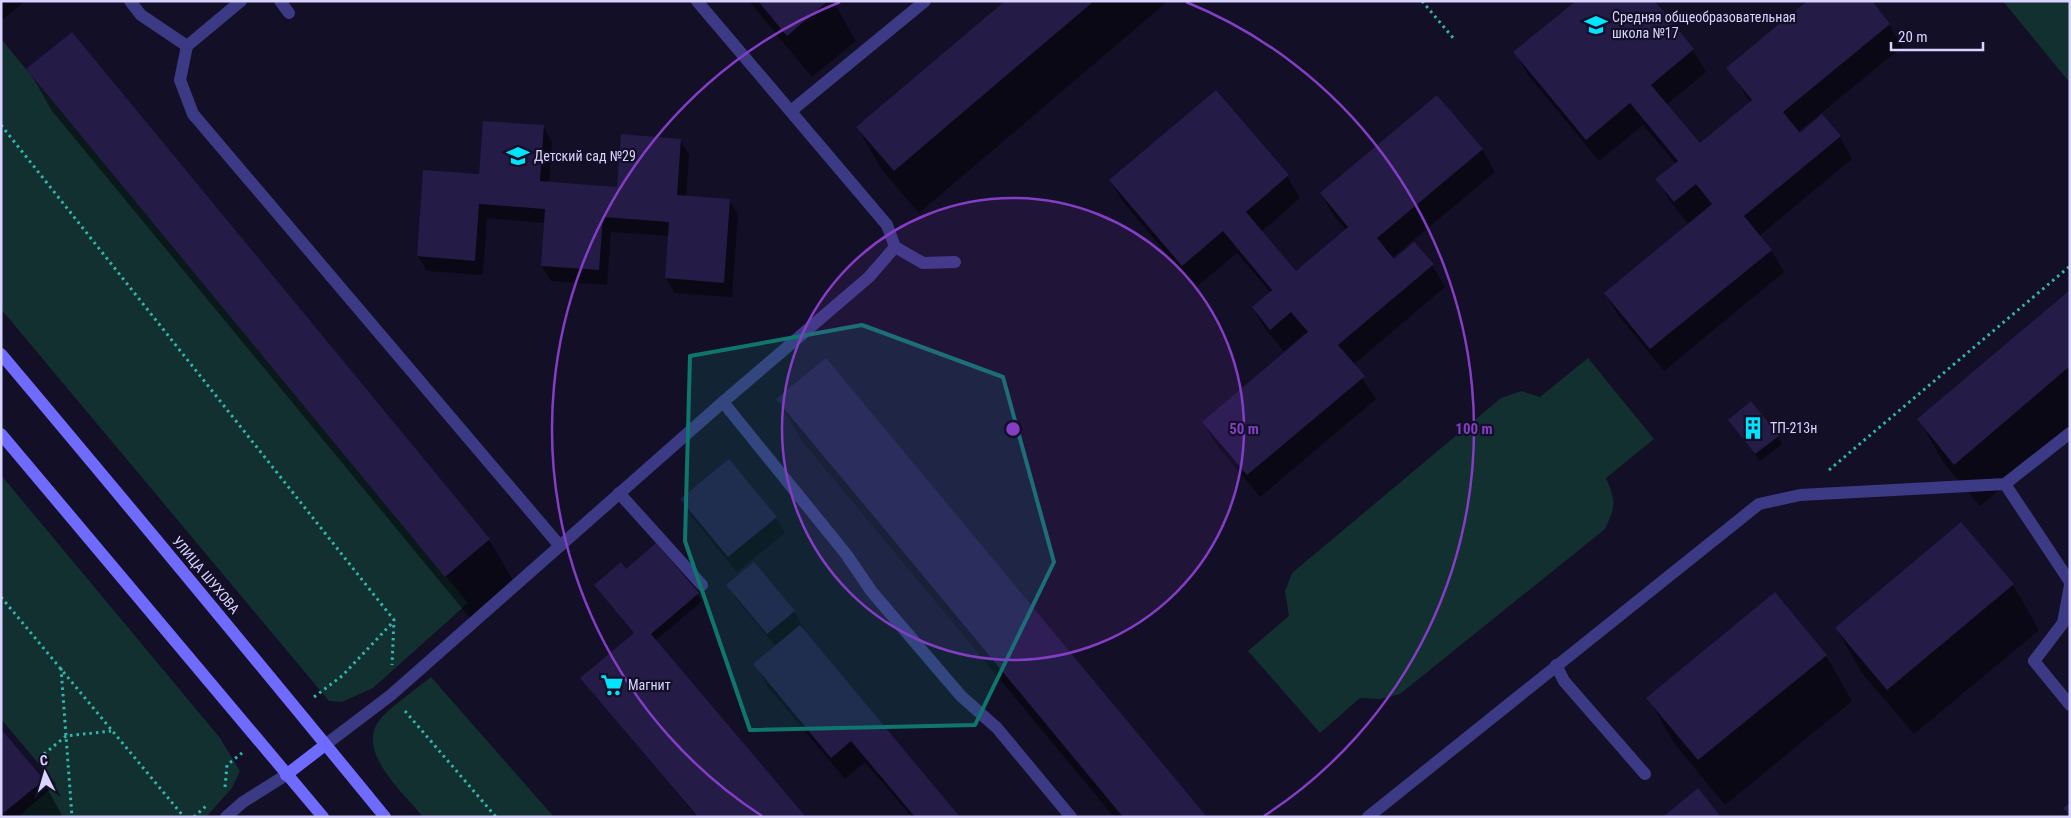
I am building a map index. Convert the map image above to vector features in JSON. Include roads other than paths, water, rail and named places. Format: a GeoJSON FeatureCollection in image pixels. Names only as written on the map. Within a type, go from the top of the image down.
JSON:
{"type":"FeatureCollection","features":[{"type":"Feature","properties":{"kind":"main road","name":"УЛИЦА ШУХОВА"},"geometry":{"type":"LineString","coordinates":[[1,354],[241,640],[384,817]]}},
{"type":"Feature","properties":{"kind":"main road"},"geometry":{"type":"LineString","coordinates":[[1,434],[322,817]]}},
{"type":"Feature","properties":{"kind":"main road"},"geometry":{"type":"LineString","coordinates":[[286,775],[325,746]]}},
{"type":"Feature","properties":{"kind":"lane"},"geometry":{"type":"LineString","coordinates":[[130,1],[141,15],[187,46]]}},
{"type":"Feature","properties":{"kind":"lane"},"geometry":{"type":"LineString","coordinates":[[241,1],[187,46],[180,80],[193,114],[560,546]]}},
{"type":"Feature","properties":{"kind":"lane"},"geometry":{"type":"LineString","coordinates":[[280,1],[289,13]]}},
{"type":"Feature","properties":{"kind":"lane"},"geometry":{"type":"LineString","coordinates":[[696,1],[887,225],[895,247],[923,263],[955,262]]}},
{"type":"Feature","properties":{"kind":"lane"},"geometry":{"type":"LineString","coordinates":[[791,111],[925,1]]}},
{"type":"Feature","properties":{"kind":"lane"},"geometry":{"type":"LineString","coordinates":[[325,746],[391,695],[619,493],[869,276],[895,247]]}},
{"type":"Feature","properties":{"kind":"lane"},"geometry":{"type":"LineString","coordinates":[[723,402],[846,554],[872,592],[961,696],[997,728],[1071,817]]}},
{"type":"Feature","properties":{"kind":"lane"},"geometry":{"type":"LineString","coordinates":[[1368,817],[1759,504],[1800,495],[2006,484],[2070,434]]}},
{"type":"Feature","properties":{"kind":"lane"},"geometry":{"type":"LineString","coordinates":[[2006,484],[2070,583],[2063,623],[2034,661],[2070,705]]}},
{"type":"Feature","properties":{"kind":"lane"},"geometry":{"type":"LineString","coordinates":[[619,493],[702,585]]}},
{"type":"Feature","properties":{"kind":"lane"},"geometry":{"type":"LineString","coordinates":[[1556,665],[1564,681],[1645,774]]}},
{"type":"Feature","properties":{"kind":"lane"},"geometry":{"type":"LineString","coordinates":[[226,817],[243,802],[286,775]]}},
{"type":"Feature","properties":{"kind":"place","name":"Средняя общеобразовательная школа №17"},"geometry":{"type":"Point","coordinates":[1596,25]}},
{"type":"Feature","properties":{"kind":"place","name":"Детский сад №29"},"geometry":{"type":"Point","coordinates":[518,156]}},
{"type":"Feature","properties":{"kind":"place","name":"ТП-213н"},"geometry":{"type":"Point","coordinates":[1753,428]}},
{"type":"Feature","properties":{"kind":"place","name":"Магнит"},"geometry":{"type":"Point","coordinates":[612,685]}}]}
